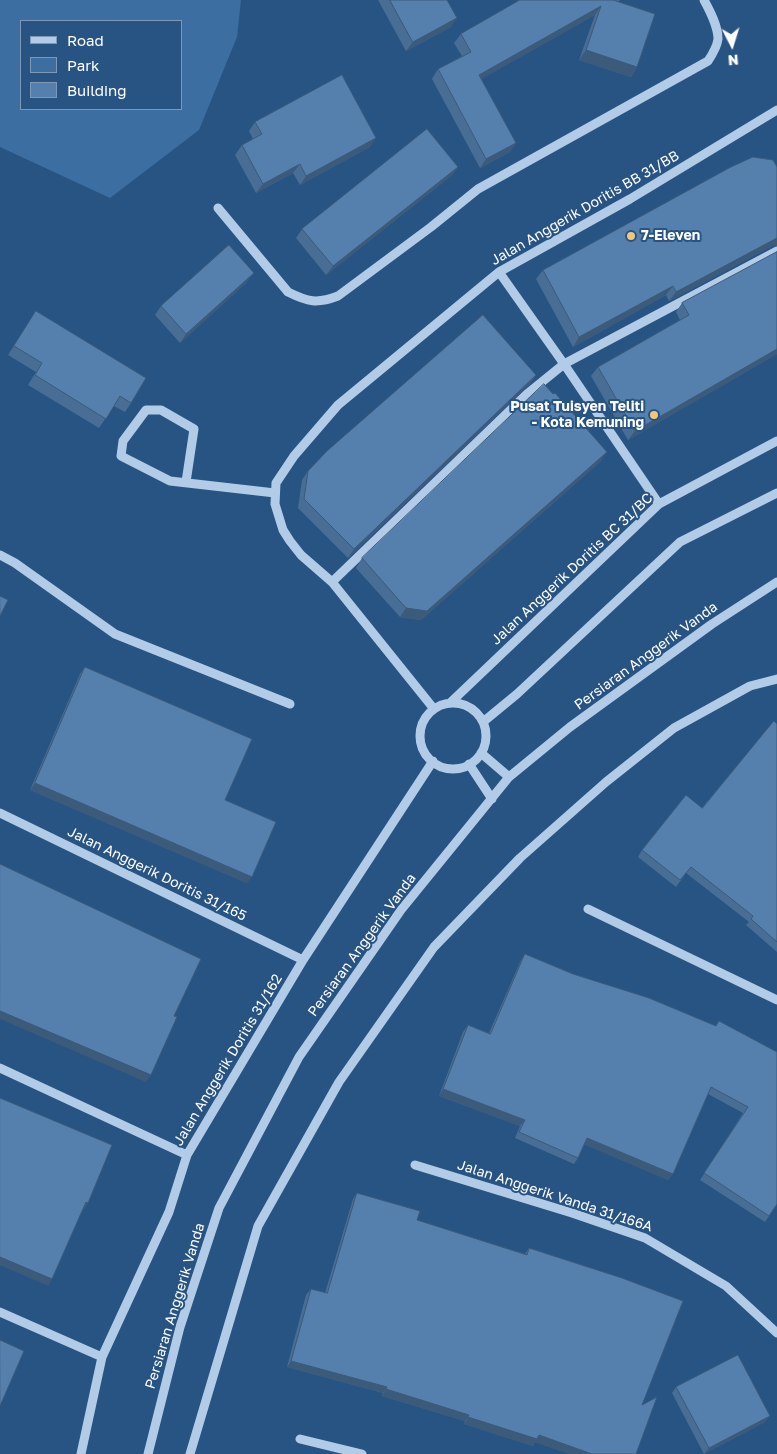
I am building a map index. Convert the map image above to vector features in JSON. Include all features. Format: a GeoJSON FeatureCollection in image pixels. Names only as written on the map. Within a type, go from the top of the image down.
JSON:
{"type":"FeatureCollection","features":[{"type":"Feature","properties":{"kind":"street"},"geometry":{"type":"LineString","coordinates":[[218,208],[288,292],[302,300],[321,302],[338,296],[431,228],[478,189],[708,61],[718,39],[714,21],[704,0]]}},
{"type":"Feature","properties":{"kind":"street","name":"Jalan Anggerik Doritis BB 31/BB"},"geometry":{"type":"LineString","coordinates":[[275,493],[276,483],[294,456],[338,405],[499,272],[630,199],[777,110]]}},
{"type":"Feature","properties":{"kind":"street"},"geometry":{"type":"LineString","coordinates":[[332,582],[526,394],[564,364],[777,251]]}},
{"type":"Feature","properties":{"kind":"street"},"geometry":{"type":"LineString","coordinates":[[499,272],[659,504]]}},
{"type":"Feature","properties":{"kind":"street"},"geometry":{"type":"LineString","coordinates":[[186,482],[194,429],[161,410],[146,410],[123,441],[121,456],[170,481],[275,493],[275,504],[283,530],[287,536],[301,555],[332,582],[434,709]]}},
{"type":"Feature","properties":{"kind":"street","name":"Jalan Anggerik Doritis BC 31/BC"},"geometry":{"type":"LineString","coordinates":[[450,703],[659,504],[777,441]]}},
{"type":"Feature","properties":{"kind":"street"},"geometry":{"type":"LineString","coordinates":[[483,722],[517,694],[680,542],[777,493]]}},
{"type":"Feature","properties":{"kind":"street"},"geometry":{"type":"LineString","coordinates":[[0,555],[15,563],[115,634],[290,704]]}},
{"type":"Feature","properties":{"kind":"street","name":"Persiaran Anggerik Vanda"},"geometry":{"type":"LineString","coordinates":[[148,1454],[180,1327],[219,1208],[298,1057],[401,910],[509,777],[578,721],[712,624],[777,582]]}},
{"type":"Feature","properties":{"kind":"street"},"geometry":{"type":"LineString","coordinates":[[190,1454],[258,1226],[339,1082],[434,947],[520,858],[606,782],[674,728],[750,686],[777,679]]}},
{"type":"Feature","properties":{"kind":"street"},"geometry":{"type":"LineString","coordinates":[[450,703],[466,705],[479,715],[483,722],[486,741],[481,753],[469,764],[450,768],[441,766],[433,761],[427,755],[420,739],[423,722],[428,714],[434,709],[450,703]]}},
{"type":"Feature","properties":{"kind":"street"},"geometry":{"type":"LineString","coordinates":[[481,753],[509,777]]}},
{"type":"Feature","properties":{"kind":"street","name":"Jalan Anggerik Doritis 31/162"},"geometry":{"type":"LineString","coordinates":[[81,1454],[102,1357],[169,1212],[187,1155],[303,960],[433,761]]}},
{"type":"Feature","properties":{"kind":"street"},"geometry":{"type":"LineString","coordinates":[[469,764],[492,799]]}},
{"type":"Feature","properties":{"kind":"street","name":"Jalan Anggerik Doritis 31/165"},"geometry":{"type":"LineString","coordinates":[[0,813],[303,960]]}},
{"type":"Feature","properties":{"kind":"street"},"geometry":{"type":"LineString","coordinates":[[588,909],[777,1000]]}},
{"type":"Feature","properties":{"kind":"street"},"geometry":{"type":"LineString","coordinates":[[0,1068],[187,1155]]}},
{"type":"Feature","properties":{"kind":"street","name":"Jalan Anggerik Vanda 31/166A"},"geometry":{"type":"LineString","coordinates":[[415,1165],[572,1213],[645,1238],[726,1286],[777,1333]]}},
{"type":"Feature","properties":{"kind":"street"},"geometry":{"type":"LineString","coordinates":[[0,1312],[102,1357]]}},
{"type":"Feature","properties":{"kind":"street"},"geometry":{"type":"LineString","coordinates":[[300,1439],[362,1454]]}},
{"type":"Feature","properties":{"kind":"green space"},"geometry":{"type":"Polygon","coordinates":[[[0,0],[241,0],[237,37],[199,130],[110,198],[0,147],[0,0]]]}},
{"type":"Feature","properties":{"kind":"building"},"geometry":{"type":"Polygon","coordinates":[[[390,0],[447,0],[457,18],[413,42],[390,0]]]}},
{"type":"Feature","properties":{"kind":"building"},"geometry":{"type":"Polygon","coordinates":[[[520,0],[613,0],[655,14],[637,67],[586,50],[601,6],[479,75],[516,143],[486,159],[438,69],[471,52],[461,34],[520,0]]]}},
{"type":"Feature","properties":{"kind":"building"},"geometry":{"type":"Polygon","coordinates":[[[342,75],[376,138],[306,176],[300,164],[263,184],[242,145],[262,134],[255,122],[342,75]]]}},
{"type":"Feature","properties":{"kind":"building"},"geometry":{"type":"Polygon","coordinates":[[[427,129],[458,167],[333,266],[302,229],[427,129]]]}},
{"type":"Feature","properties":{"kind":"building"},"geometry":{"type":"Polygon","coordinates":[[[753,157],[773,160],[777,167],[777,238],[676,292],[673,286],[579,337],[543,270],[729,168],[753,157]]]}},
{"type":"Feature","properties":{"kind":"building"},"geometry":{"type":"Polygon","coordinates":[[[229,245],[254,273],[186,334],[161,306],[229,245]]]}},
{"type":"Feature","properties":{"kind":"building"},"geometry":{"type":"Polygon","coordinates":[[[777,252],[777,349],[635,431],[598,367],[689,315],[682,303],[777,252]]]}},
{"type":"Feature","properties":{"kind":"building"},"geometry":{"type":"Polygon","coordinates":[[[36,311],[146,378],[131,403],[120,396],[106,419],[35,375],[42,363],[14,346],[36,311]]]}},
{"type":"Feature","properties":{"kind":"building"},"geometry":{"type":"Polygon","coordinates":[[[483,315],[536,375],[354,549],[304,499],[308,471],[327,451],[483,315]]]}},
{"type":"Feature","properties":{"kind":"building"},"geometry":{"type":"Polygon","coordinates":[[[544,384],[553,394],[555,393],[607,452],[427,611],[406,608],[362,558],[544,384]]]}},
{"type":"Feature","properties":{"kind":"building"},"geometry":{"type":"Polygon","coordinates":[[[0,596],[8,600],[0,616],[0,596]]]}},
{"type":"Feature","properties":{"kind":"building"},"geometry":{"type":"Polygon","coordinates":[[[85,667],[252,739],[225,800],[276,822],[252,877],[35,783],[85,667]]]}},
{"type":"Feature","properties":{"kind":"building"},"geometry":{"type":"Polygon","coordinates":[[[774,721],[777,724],[777,942],[751,919],[753,916],[691,867],[680,880],[642,850],[686,795],[702,808],[774,721]]]}},
{"type":"Feature","properties":{"kind":"building"},"geometry":{"type":"Polygon","coordinates":[[[0,864],[201,959],[174,1016],[177,1017],[151,1075],[0,1011],[0,864]]]}},
{"type":"Feature","properties":{"kind":"building"},"geometry":{"type":"Polygon","coordinates":[[[525,954],[573,974],[649,998],[716,1026],[719,1021],[777,1052],[777,1204],[769,1216],[704,1173],[748,1107],[711,1087],[673,1174],[587,1138],[578,1158],[519,1132],[525,1120],[443,1089],[468,1025],[490,1034],[525,954]]]}},
{"type":"Feature","properties":{"kind":"building"},"geometry":{"type":"Polygon","coordinates":[[[0,1098],[112,1145],[88,1203],[86,1202],[52,1279],[0,1257],[0,1098]]]}},
{"type":"Feature","properties":{"kind":"building"},"geometry":{"type":"Polygon","coordinates":[[[357,1193],[420,1211],[417,1220],[527,1255],[529,1248],[622,1278],[683,1301],[642,1405],[657,1397],[636,1454],[592,1454],[539,1435],[537,1439],[468,1417],[469,1415],[386,1389],[387,1387],[291,1361],[311,1289],[327,1293],[357,1193]]]}},
{"type":"Feature","properties":{"kind":"building"},"geometry":{"type":"Polygon","coordinates":[[[0,1340],[24,1351],[0,1406],[0,1340]]]}},
{"type":"Feature","properties":{"kind":"building"},"geometry":{"type":"Polygon","coordinates":[[[738,1355],[770,1416],[709,1448],[676,1387],[738,1355]]]}},
{"type":"Feature","properties":{"kind":"place","name":"7-Eleven"},"geometry":{"type":"Point","coordinates":[631,236]}},
{"type":"Feature","properties":{"kind":"place","name":"Pusat Tuisyen Teliti - Kota Kemuning"},"geometry":{"type":"Point","coordinates":[654,415]}}]}
